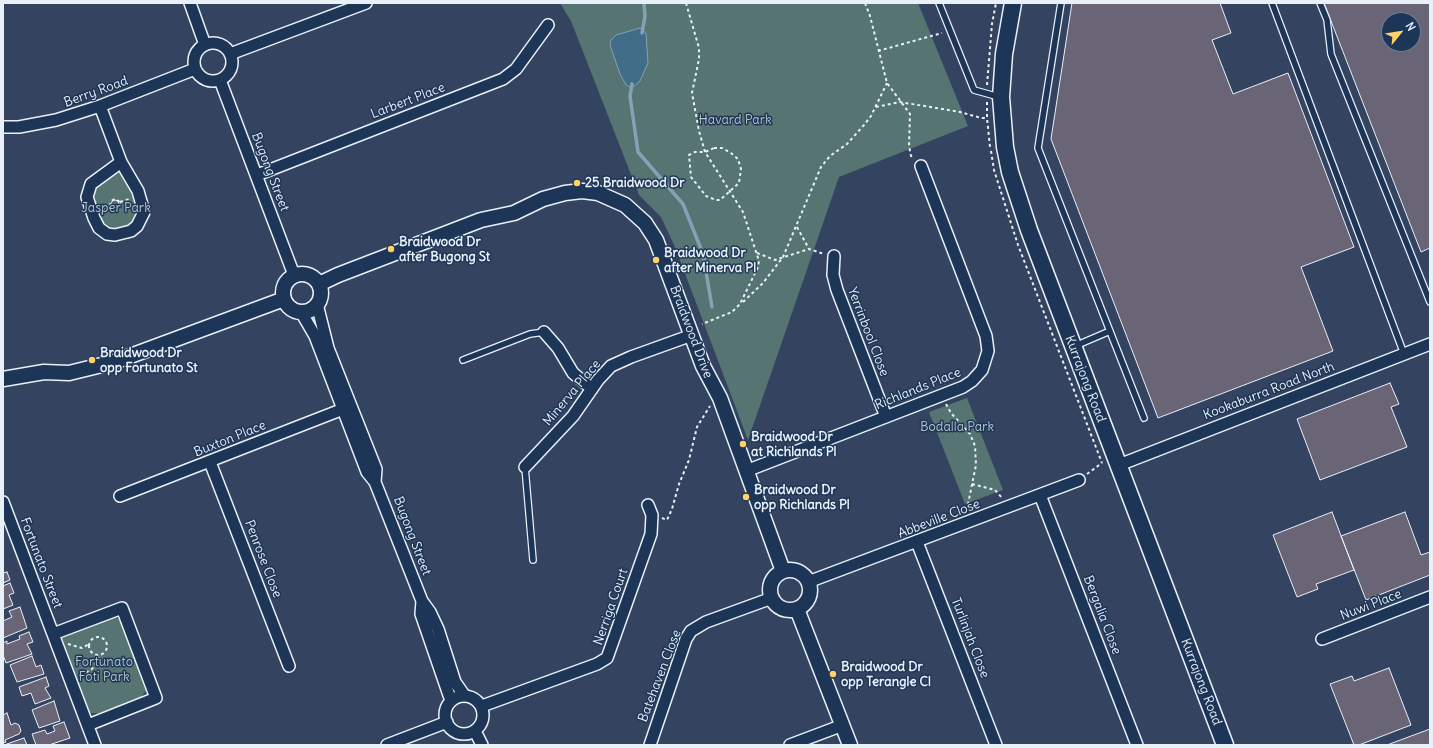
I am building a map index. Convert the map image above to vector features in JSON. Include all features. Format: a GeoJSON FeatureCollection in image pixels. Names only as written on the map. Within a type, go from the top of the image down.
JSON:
{"type":"FeatureCollection","features":[{"type":"Feature","properties":{"kind":"main road","name":"Kurrajong Road"},"geometry":{"type":"LineString","coordinates":[[1013,3],[1004,54],[1001,97],[1005,147],[1010,172],[1029,230],[1224,745]]}},
{"type":"Feature","properties":{"kind":"street"},"geometry":{"type":"LineString","coordinates":[[190,3],[205,45]]}},
{"type":"Feature","properties":{"kind":"street"},"geometry":{"type":"LineString","coordinates":[[230,54],[366,3]]}},
{"type":"Feature","properties":{"kind":"street","name":"Larbert Place"},"geometry":{"type":"LineString","coordinates":[[256,175],[503,79],[516,70],[548,25]]}},
{"type":"Feature","properties":{"kind":"street"},"geometry":{"type":"LineString","coordinates":[[219,44],[230,54],[232,64],[230,70],[228,74],[220,80],[211,82],[201,78],[195,69],[194,56],[198,49],[205,45],[219,44]]}},
{"type":"Feature","properties":{"kind":"street","name":"Berry Road"},"geometry":{"type":"LineString","coordinates":[[3,127],[19,127],[56,120],[100,106],[195,69]]}},
{"type":"Feature","properties":{"kind":"street","name":"Bugong Street"},"geometry":{"type":"LineString","coordinates":[[220,80],[294,275]]}},
{"type":"Feature","properties":{"kind":"street"},"geometry":{"type":"LineString","coordinates":[[100,106],[121,162],[138,190],[144,212],[137,226],[131,231],[115,236],[107,234],[99,228],[92,214],[87,197],[91,184],[121,162]]}},
{"type":"Feature","properties":{"kind":"street","name":"Richlands Place"},"geometry":{"type":"LineString","coordinates":[[746,470],[942,396],[963,387],[979,374],[986,361],[987,344],[921,166]]}},
{"type":"Feature","properties":{"kind":"street","name":"Braidwood Drive"},"geometry":{"type":"LineString","coordinates":[[319,284],[338,275],[488,218],[514,213],[543,199],[565,193],[591,192],[608,196],[625,205],[639,216],[651,230],[706,372],[720,398],[764,515],[783,571]]}},
{"type":"Feature","properties":{"kind":"street","name":"Yerrinbool Close"},"geometry":{"type":"LineString","coordinates":[[834,256],[833,275],[837,290],[886,417]]}},
{"type":"Feature","properties":{"kind":"street"},"geometry":{"type":"LineString","coordinates":[[306,274],[311,276],[319,284],[321,295],[317,304],[313,308],[301,312],[291,308],[284,299],[283,288],[289,278],[294,275],[306,274]]}},
{"type":"Feature","properties":{"kind":"street"},"geometry":{"type":"LineString","coordinates":[[3,379],[44,372],[69,373],[114,362],[284,299]]}},
{"type":"Feature","properties":{"kind":"street","name":"Bugong Street"},"geometry":{"type":"LineString","coordinates":[[317,304],[328,348],[367,472],[375,482],[422,602],[430,612],[438,629],[456,682],[464,695]]}},
{"type":"Feature","properties":{"kind":"street","name":"Bugong Street"},"geometry":{"type":"LineString","coordinates":[[301,312],[315,336],[347,408]]}},
{"type":"Feature","properties":{"kind":"street"},"geometry":{"type":"LineString","coordinates":[[544,332],[558,348],[573,373],[592,388]]}},
{"type":"Feature","properties":{"kind":"street","name":"Minerva Place"},"geometry":{"type":"LineString","coordinates":[[525,467],[573,416],[592,388],[607,370],[617,364],[692,335]]}},
{"type":"Feature","properties":{"kind":"street","name":"Kookaburra Road North"},"geometry":{"type":"LineString","coordinates":[[1119,466],[1404,354],[1429,346]]}},
{"type":"Feature","properties":{"kind":"street","name":"Buxton Place"},"geometry":{"type":"LineString","coordinates":[[120,496],[347,408]]}},
{"type":"Feature","properties":{"kind":"street","name":"Penrose Close"},"geometry":{"type":"LineString","coordinates":[[210,462],[290,666]]}},
{"type":"Feature","properties":{"kind":"street","name":"Abbeville Close"},"geometry":{"type":"LineString","coordinates":[[808,582],[1079,480]]}},
{"type":"Feature","properties":{"kind":"street","name":"Bergalia Close"},"geometry":{"type":"LineString","coordinates":[[1040,495],[1137,745]]}},
{"type":"Feature","properties":{"kind":"street","name":"Fortunato Street"},"geometry":{"type":"LineString","coordinates":[[3,502],[95,745]]}},
{"type":"Feature","properties":{"kind":"street","name":"Nerriga Court"},"geometry":{"type":"LineString","coordinates":[[482,706],[597,664],[607,658],[651,534],[650,510]]}},
{"type":"Feature","properties":{"kind":"street","name":"Turlinjah Close"},"geometry":{"type":"LineString","coordinates":[[917,542],[996,745]]}},
{"type":"Feature","properties":{"kind":"street"},"geometry":{"type":"LineString","coordinates":[[795,570],[808,582],[809,595],[807,601],[797,609],[785,610],[775,603],[772,598],[770,586],[773,579],[783,571],[795,570]]}},
{"type":"Feature","properties":{"kind":"street","name":"Nuwi Place"},"geometry":{"type":"LineString","coordinates":[[1322,639],[1430,597]]}},
{"type":"Feature","properties":{"kind":"street","name":"Batehaven Close"},"geometry":{"type":"LineString","coordinates":[[650,745],[686,639],[691,631],[706,622],[772,598]]}},
{"type":"Feature","properties":{"kind":"street","name":"Bugong Street"},"geometry":{"type":"LineString","coordinates":[[422,602],[421,614],[451,701]]}},
{"type":"Feature","properties":{"kind":"street"},"geometry":{"type":"LineString","coordinates":[[53,634],[122,608],[156,698],[88,725]]}},
{"type":"Feature","properties":{"kind":"street"},"geometry":{"type":"LineString","coordinates":[[797,609],[850,745]]}},
{"type":"Feature","properties":{"kind":"street"},"geometry":{"type":"LineString","coordinates":[[464,695],[471,696],[482,706],[483,720],[475,731],[462,734],[450,728],[445,714],[451,701],[464,695]]}},
{"type":"Feature","properties":{"kind":"street"},"geometry":{"type":"LineString","coordinates":[[387,745],[447,722]]}},
{"type":"Feature","properties":{"kind":"street"},"geometry":{"type":"LineString","coordinates":[[790,745],[843,725]]}},
{"type":"Feature","properties":{"kind":"street"},"geometry":{"type":"LineString","coordinates":[[475,731],[482,745]]}},
{"type":"Feature","properties":{"kind":"lane"},"geometry":{"type":"LineString","coordinates":[[939,3],[974,90],[1001,97]]}},
{"type":"Feature","properties":{"kind":"lane"},"geometry":{"type":"LineString","coordinates":[[1061,3],[1038,148],[1144,418]]}},
{"type":"Feature","properties":{"kind":"lane"},"geometry":{"type":"LineString","coordinates":[[1272,3],[1404,354]]}},
{"type":"Feature","properties":{"kind":"lane"},"geometry":{"type":"LineString","coordinates":[[1320,3],[1327,20],[1331,54],[1430,301]]}},
{"type":"Feature","properties":{"kind":"lane"},"geometry":{"type":"LineString","coordinates":[[1073,347],[1110,331]]}},
{"type":"Feature","properties":{"kind":"lane"},"geometry":{"type":"LineString","coordinates":[[463,360],[530,334],[544,332]]}},
{"type":"Feature","properties":{"kind":"lane","name":"Minerva Place"},"geometry":{"type":"LineString","coordinates":[[525,467],[533,560]]}},
{"type":"Feature","properties":{"kind":"path"},"geometry":{"type":"LineString","coordinates":[[686,3],[698,48],[699,58],[692,93],[705,152],[743,212],[758,253],[758,267],[740,304]]}},
{"type":"Feature","properties":{"kind":"path"},"geometry":{"type":"LineString","coordinates":[[865,3],[870,16],[887,83],[910,114],[909,138],[911,156],[921,166]]}},
{"type":"Feature","properties":{"kind":"path"},"geometry":{"type":"LineString","coordinates":[[878,51],[950,31]]}},
{"type":"Feature","properties":{"kind":"path"},"geometry":{"type":"LineString","coordinates":[[702,324],[732,312],[763,283],[783,257],[797,227],[813,182],[821,167],[830,156],[847,144],[864,125],[887,83]]}},
{"type":"Feature","properties":{"kind":"path"},"geometry":{"type":"LineString","coordinates":[[874,107],[902,102],[986,118]]}},
{"type":"Feature","properties":{"kind":"path"},"geometry":{"type":"LineString","coordinates":[[714,148],[722,148],[738,159],[741,169],[741,178],[730,192],[725,197],[716,200],[706,196],[692,180],[689,154],[695,152],[705,152],[714,148]]}},
{"type":"Feature","properties":{"kind":"path"},"geometry":{"type":"LineString","coordinates":[[115,199],[119,200],[121,204],[120,208],[116,210],[110,206],[111,201],[115,199]]}},
{"type":"Feature","properties":{"kind":"path"},"geometry":{"type":"LineString","coordinates":[[797,227],[809,249],[821,254],[834,256]]}},
{"type":"Feature","properties":{"kind":"path"},"geometry":{"type":"LineString","coordinates":[[758,253],[775,260],[809,249]]}},
{"type":"Feature","properties":{"kind":"path"},"geometry":{"type":"LineString","coordinates":[[942,396],[950,413],[966,429],[973,439],[976,459],[968,504],[974,520]]}},
{"type":"Feature","properties":{"kind":"path"},"geometry":{"type":"LineString","coordinates":[[650,510],[666,520],[689,460],[698,422],[707,408],[720,398]]}},
{"type":"Feature","properties":{"kind":"path"},"geometry":{"type":"LineString","coordinates":[[1079,480],[1102,463]]}},
{"type":"Feature","properties":{"kind":"path"},"geometry":{"type":"LineString","coordinates":[[972,484],[998,492],[1006,508]]}},
{"type":"Feature","properties":{"kind":"path"},"geometry":{"type":"LineString","coordinates":[[65,643],[82,648],[95,638],[103,640],[106,647],[92,669],[76,679]]}},
{"type":"Feature","properties":{"kind":"path"},"geometry":{"type":"LineString","coordinates":[[89,644],[91,652],[96,655],[101,654]]}},
{"type":"Feature","properties":{"kind":"green space","name":"Havard Park"},"geometry":{"type":"Polygon","coordinates":[[[560,3],[918,3],[968,126],[839,177],[748,440],[675,247],[661,217],[639,195],[571,21],[560,3]]]}},
{"type":"Feature","properties":{"kind":"green space","name":"Jasper Park"},"geometry":{"type":"Polygon","coordinates":[[[118,168],[131,181],[140,210],[138,219],[119,233],[102,226],[91,192],[118,168]]]}},
{"type":"Feature","properties":{"kind":"green space","name":"Bodalla Park"},"geometry":{"type":"Polygon","coordinates":[[[967,398],[1003,490],[965,504],[929,412],[967,398]]]}},
{"type":"Feature","properties":{"kind":"green space","name":"Fortunato Foti Park"},"geometry":{"type":"Polygon","coordinates":[[[115,616],[122,623],[146,691],[141,697],[99,713],[90,713],[86,710],[60,640],[63,635],[115,616]]]}},
{"type":"Feature","properties":{"kind":"water"},"geometry":{"type":"Polygon","coordinates":[[[640,28],[646,33],[648,63],[640,81],[632,88],[626,85],[620,74],[610,45],[611,40],[616,35],[640,28]]]}},
{"type":"Feature","properties":{"kind":"building"},"geometry":{"type":"Polygon","coordinates":[[[1072,3],[1220,3],[1231,33],[1212,40],[1233,94],[1288,73],[1354,247],[1301,267],[1333,351],[1158,418],[1051,139],[1072,3]]]}},
{"type":"Feature","properties":{"kind":"building"},"geometry":{"type":"Polygon","coordinates":[[[1324,3],[1430,3],[1430,248],[1421,252],[1324,3]]]}},
{"type":"Feature","properties":{"kind":"building"},"geometry":{"type":"Polygon","coordinates":[[[115,200],[118,201],[118,207],[115,208],[112,207],[111,204],[112,201],[115,200]]]}},
{"type":"Feature","properties":{"kind":"building"},"geometry":{"type":"Polygon","coordinates":[[[1390,383],[1399,404],[1391,407],[1407,447],[1320,480],[1297,419],[1390,383]]]}},
{"type":"Feature","properties":{"kind":"building"},"geometry":{"type":"Polygon","coordinates":[[[1332,512],[1354,570],[1316,584],[1318,589],[1297,597],[1273,535],[1332,512]]]}},
{"type":"Feature","properties":{"kind":"building"},"geometry":{"type":"Polygon","coordinates":[[[1405,512],[1421,555],[1430,552],[1430,575],[1366,600],[1341,536],[1405,512]]]}},
{"type":"Feature","properties":{"kind":"building"},"geometry":{"type":"Polygon","coordinates":[[[7,572],[10,580],[3,583],[3,573],[7,572]]]}},
{"type":"Feature","properties":{"kind":"building"},"geometry":{"type":"Polygon","coordinates":[[[10,583],[14,593],[9,595],[13,605],[3,609],[3,586],[10,583]]]}},
{"type":"Feature","properties":{"kind":"building"},"geometry":{"type":"Polygon","coordinates":[[[20,607],[27,628],[3,638],[3,621],[12,617],[9,611],[20,607]]]}},
{"type":"Feature","properties":{"kind":"building"},"geometry":{"type":"Polygon","coordinates":[[[29,632],[33,642],[27,644],[32,654],[6,663],[3,655],[3,643],[7,641],[7,644],[20,639],[19,636],[29,632]]]}},
{"type":"Feature","properties":{"kind":"building"},"geometry":{"type":"Polygon","coordinates":[[[32,656],[36,667],[41,665],[44,674],[17,682],[10,665],[32,656]]]}},
{"type":"Feature","properties":{"kind":"building"},"geometry":{"type":"Polygon","coordinates":[[[1389,668],[1411,725],[1359,745],[1354,745],[1330,684],[1352,676],[1354,681],[1389,668]]]}},
{"type":"Feature","properties":{"kind":"building"},"geometry":{"type":"Polygon","coordinates":[[[46,677],[49,686],[45,688],[51,698],[35,704],[31,693],[22,696],[19,687],[46,677]]]}},
{"type":"Feature","properties":{"kind":"building"},"geometry":{"type":"Polygon","coordinates":[[[54,701],[60,721],[39,728],[32,710],[54,701]]]}},
{"type":"Feature","properties":{"kind":"building"},"geometry":{"type":"Polygon","coordinates":[[[7,713],[11,725],[15,723],[19,725],[21,731],[19,734],[5,740],[6,742],[3,743],[3,715],[7,713]]]}},
{"type":"Feature","properties":{"kind":"building"},"geometry":{"type":"Polygon","coordinates":[[[64,722],[70,738],[49,745],[36,745],[32,734],[45,730],[47,734],[55,731],[53,726],[64,722]]]}},
{"type":"Feature","properties":{"kind":"building"},"geometry":{"type":"Polygon","coordinates":[[[1430,729],[1430,745],[1387,745],[1430,729]]]}},
{"type":"Feature","properties":{"kind":"building"},"geometry":{"type":"Polygon","coordinates":[[[24,738],[27,745],[4,745],[24,738]]]}},
{"type":"Feature","properties":{"kind":"waterway"},"geometry":{"type":"LineString","coordinates":[[642,33],[645,16],[644,3]]}},
{"type":"Feature","properties":{"kind":"waterway"},"geometry":{"type":"LineString","coordinates":[[632,84],[630,96],[638,152],[683,204],[703,254],[712,307]]}},
{"type":"Feature","properties":{"kind":"place","name":"25 Braidwood Dr"},"geometry":{"type":"Point","coordinates":[577,183]}},
{"type":"Feature","properties":{"kind":"place","name":"Braidwood Dr after Bugong St"},"geometry":{"type":"Point","coordinates":[391,249]}},
{"type":"Feature","properties":{"kind":"place","name":"Braidwood Dr after Minerva Pl"},"geometry":{"type":"Point","coordinates":[656,260]}},
{"type":"Feature","properties":{"kind":"place","name":"Braidwood Dr opp Fortunato St"},"geometry":{"type":"Point","coordinates":[92,360]}},
{"type":"Feature","properties":{"kind":"place","name":"Braidwood Dr at Richlands Pl"},"geometry":{"type":"Point","coordinates":[743,444]}},
{"type":"Feature","properties":{"kind":"place","name":"Braidwood Dr opp Richlands Pl"},"geometry":{"type":"Point","coordinates":[746,497]}},
{"type":"Feature","properties":{"kind":"place","name":"Braidwood Dr opp Terangle Cl"},"geometry":{"type":"Point","coordinates":[833,674]}}]}
